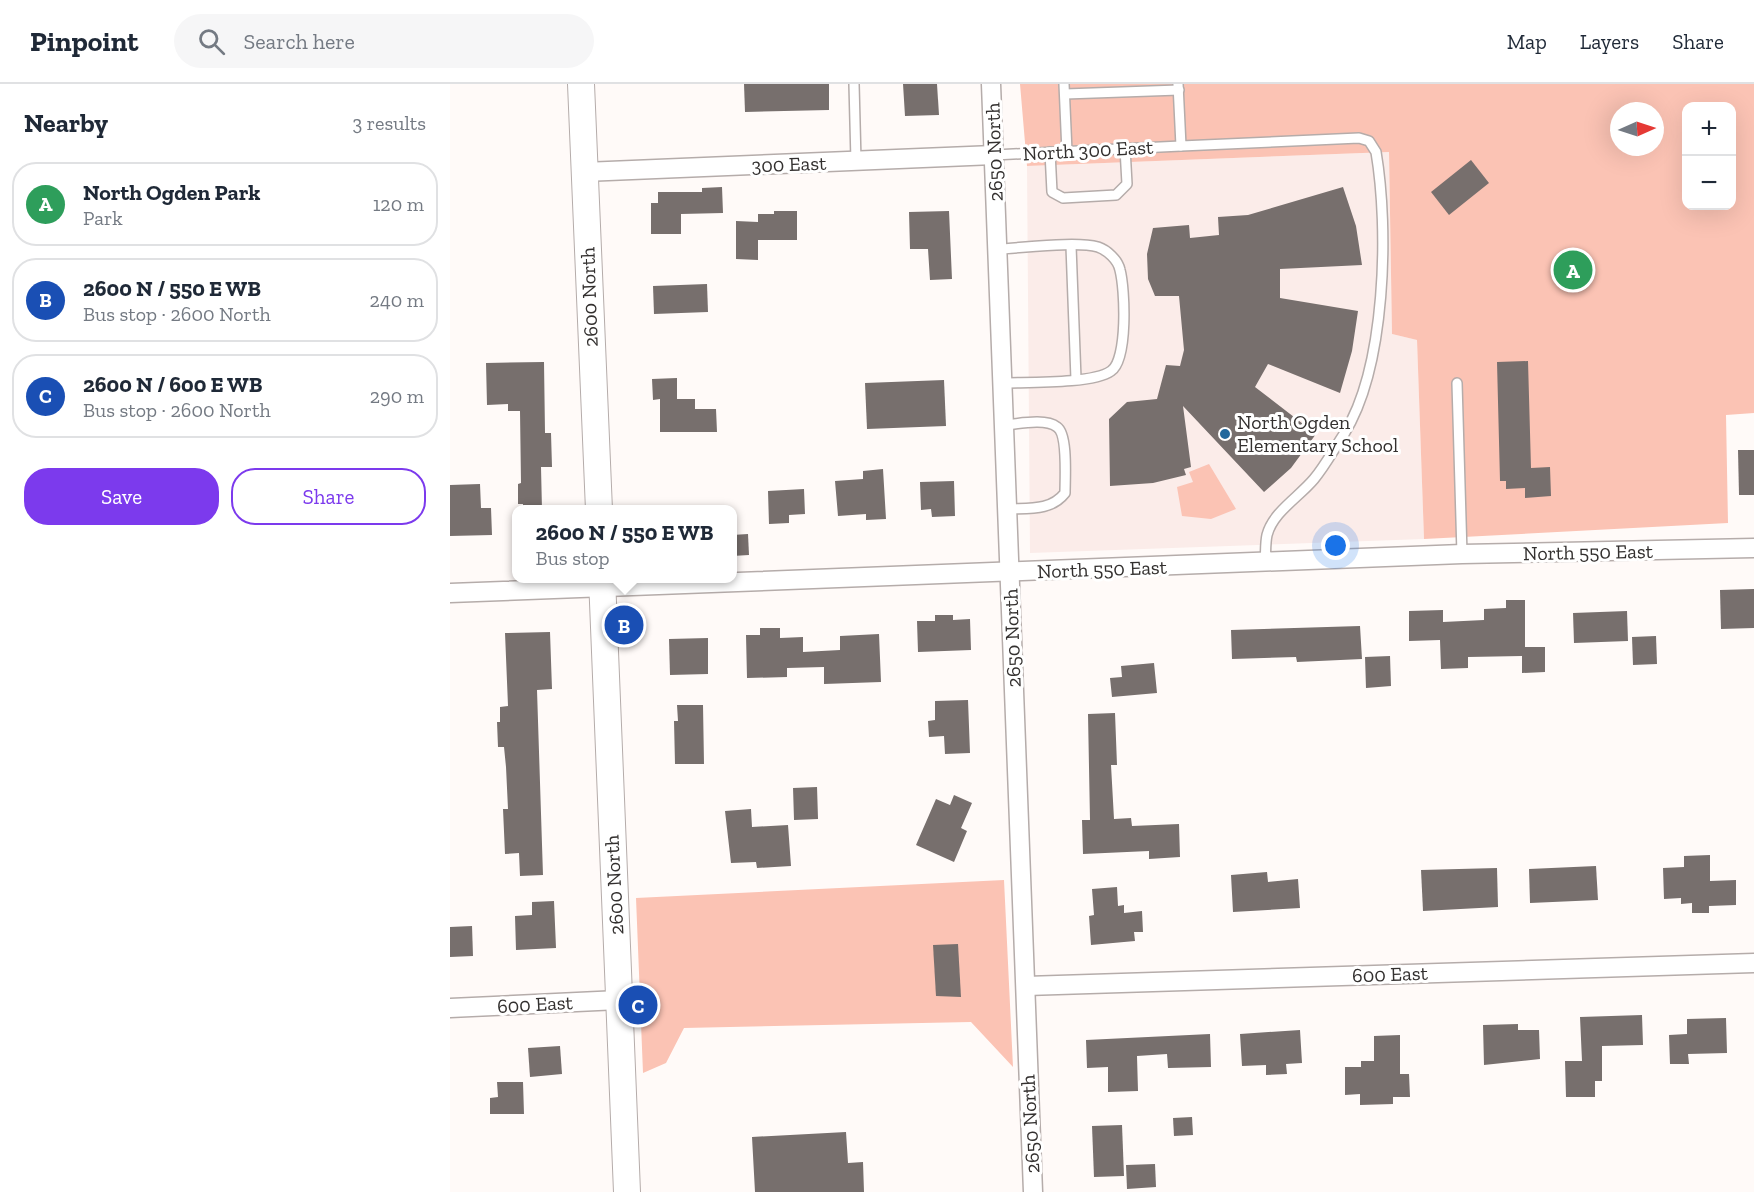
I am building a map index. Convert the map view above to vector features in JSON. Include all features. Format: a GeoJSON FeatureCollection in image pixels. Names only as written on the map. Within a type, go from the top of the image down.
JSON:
{"type":"FeatureCollection","features":[{"type":"Feature","properties":{"kind":"main road","name":"2600 North"},"geometry":{"type":"LineString","coordinates":[[581,84],[599,505]]}},
{"type":"Feature","properties":{"kind":"main road","name":"2600 North"},"geometry":{"type":"LineString","coordinates":[[602,583],[627,1192]]}},
{"type":"Feature","properties":{"kind":"street","name":"2650 North"},"geometry":{"type":"LineString","coordinates":[[991,84],[1033,1192]]}},
{"type":"Feature","properties":{"kind":"street","name":"300 East"},"geometry":{"type":"LineString","coordinates":[[584,172],[994,155]]}},
{"type":"Feature","properties":{"kind":"street","name":"North 550 East"},"geometry":{"type":"LineString","coordinates":[[737,580],[1010,573],[1462,554],[1754,548]]}},
{"type":"Feature","properties":{"kind":"street","name":"North 550 East"},"geometry":{"type":"LineString","coordinates":[[450,593],[602,583]]}},
{"type":"Feature","properties":{"kind":"street","name":"600 East"},"geometry":{"type":"LineString","coordinates":[[1026,986],[1754,963]]}},
{"type":"Feature","properties":{"kind":"street","name":"600 East"},"geometry":{"type":"LineString","coordinates":[[450,1008],[619,1000]]}},
{"type":"Feature","properties":{"kind":"lane"},"geometry":{"type":"LineString","coordinates":[[854,84],[856,161]]}},
{"type":"Feature","properties":{"kind":"lane"},"geometry":{"type":"LineString","coordinates":[[1064,84],[1067,152]]}},
{"type":"Feature","properties":{"kind":"lane"},"geometry":{"type":"LineString","coordinates":[[1065,94],[1179,87],[1181,146]]}},
{"type":"Feature","properties":{"kind":"lane","name":"North 300 East"},"geometry":{"type":"LineString","coordinates":[[994,155],[1359,138],[1369,141],[1376,152],[1382,260],[1377,336],[1366,384],[1346,431],[1314,479],[1273,522],[1268,535],[1265,562]]}},
{"type":"Feature","properties":{"kind":"lane"},"geometry":{"type":"LineString","coordinates":[[1050,152],[1052,192],[1063,198],[1116,195],[1127,184],[1125,148]]}},
{"type":"Feature","properties":{"kind":"lane"},"geometry":{"type":"LineString","coordinates":[[1071,246],[1076,379]]}},
{"type":"Feature","properties":{"kind":"lane"},"geometry":{"type":"LineString","coordinates":[[998,249],[1071,246],[1100,248],[1113,256],[1120,268],[1124,344],[1114,370],[1099,378],[1003,383]]}},
{"type":"Feature","properties":{"kind":"lane"},"geometry":{"type":"LineString","coordinates":[[1457,383],[1462,554]]}},
{"type":"Feature","properties":{"kind":"lane"},"geometry":{"type":"LineString","coordinates":[[1004,425],[1046,423],[1057,427],[1063,436],[1065,493],[1058,502],[1043,507],[1008,509]]}},
{"type":"Feature","properties":{"kind":"shaded area"},"geometry":{"type":"Polygon","coordinates":[[[1020,84],[1754,84],[1754,413],[1726,415],[1728,523],[1424,539],[1417,340],[1392,334],[1389,152],[1027,166],[1020,84]]]}},
{"type":"Feature","properties":{"kind":"shaded area","name":"North Ogden Elementary School"},"geometry":{"type":"Polygon","coordinates":[[[1389,152],[1392,334],[1417,340],[1424,539],[1030,553],[1027,166],[1389,152]]]}},
{"type":"Feature","properties":{"kind":"shaded area"},"geometry":{"type":"Polygon","coordinates":[[[1209,464],[1236,509],[1211,519],[1182,516],[1177,487],[1193,482],[1189,472],[1209,464]]]}},
{"type":"Feature","properties":{"kind":"shaded area"},"geometry":{"type":"Polygon","coordinates":[[[1004,880],[1013,1067],[971,1022],[684,1028],[666,1063],[643,1073],[636,898],[1004,880]]]}},
{"type":"Feature","properties":{"kind":"building"},"geometry":{"type":"Polygon","coordinates":[[[744,84],[829,84],[829,110],[745,112],[744,84]]]}},
{"type":"Feature","properties":{"kind":"building"},"geometry":{"type":"Polygon","coordinates":[[[903,84],[937,84],[939,115],[905,116],[903,84]]]}},
{"type":"Feature","properties":{"kind":"building"},"geometry":{"type":"Polygon","coordinates":[[[1471,160],[1489,183],[1449,215],[1431,192],[1471,160]]]}},
{"type":"Feature","properties":{"kind":"building"},"geometry":{"type":"Polygon","coordinates":[[[722,187],[723,213],[681,214],[681,234],[651,234],[651,203],[658,203],[658,192],[702,192],[702,188],[722,187]]]}},
{"type":"Feature","properties":{"kind":"building"},"geometry":{"type":"Polygon","coordinates":[[[1343,187],[1356,226],[1362,265],[1280,269],[1280,298],[1358,311],[1352,351],[1340,393],[1268,364],[1255,387],[1316,434],[1291,468],[1264,492],[1183,406],[1191,467],[1184,469],[1186,475],[1153,483],[1110,486],[1109,419],[1127,402],[1157,399],[1166,365],[1180,366],[1184,350],[1179,296],[1155,296],[1148,279],[1147,254],[1153,228],[1189,225],[1190,238],[1219,235],[1218,217],[1248,215],[1343,187]]]}},
{"type":"Feature","properties":{"kind":"building"},"geometry":{"type":"Polygon","coordinates":[[[774,211],[797,211],[797,240],[758,240],[758,260],[736,259],[736,221],[758,222],[758,214],[774,214],[774,211]]]}},
{"type":"Feature","properties":{"kind":"building"},"geometry":{"type":"Polygon","coordinates":[[[949,211],[952,279],[930,280],[928,249],[910,249],[909,212],[949,211]]]}},
{"type":"Feature","properties":{"kind":"building"},"geometry":{"type":"Polygon","coordinates":[[[707,284],[708,312],[654,314],[653,286],[707,284]]]}},
{"type":"Feature","properties":{"kind":"building"},"geometry":{"type":"Polygon","coordinates":[[[1528,361],[1531,468],[1550,467],[1551,496],[1525,498],[1525,488],[1506,489],[1506,481],[1500,481],[1497,362],[1528,361]]]}},
{"type":"Feature","properties":{"kind":"building"},"geometry":{"type":"Polygon","coordinates":[[[544,362],[545,433],[551,433],[552,467],[541,467],[542,505],[518,504],[518,484],[521,483],[520,411],[508,411],[508,404],[487,405],[486,363],[544,362]]]}},
{"type":"Feature","properties":{"kind":"building"},"geometry":{"type":"Polygon","coordinates":[[[677,378],[677,399],[695,399],[695,409],[716,409],[717,432],[660,432],[660,399],[653,400],[652,379],[677,378]]]}},
{"type":"Feature","properties":{"kind":"building"},"geometry":{"type":"Polygon","coordinates":[[[944,380],[946,426],[867,429],[865,383],[944,380]]]}},
{"type":"Feature","properties":{"kind":"building"},"geometry":{"type":"Polygon","coordinates":[[[1738,450],[1754,450],[1754,495],[1739,495],[1738,450]]]}},
{"type":"Feature","properties":{"kind":"building"},"geometry":{"type":"Polygon","coordinates":[[[883,469],[886,519],[866,520],[866,514],[838,516],[835,481],[863,479],[863,471],[883,469]]]}},
{"type":"Feature","properties":{"kind":"building"},"geometry":{"type":"Polygon","coordinates":[[[954,481],[955,516],[932,517],[931,509],[921,510],[920,482],[954,481]]]}},
{"type":"Feature","properties":{"kind":"building"},"geometry":{"type":"Polygon","coordinates":[[[480,484],[481,508],[491,508],[492,535],[450,536],[450,485],[480,484]]]}},
{"type":"Feature","properties":{"kind":"building"},"geometry":{"type":"Polygon","coordinates":[[[804,489],[805,514],[789,515],[789,523],[769,524],[768,491],[804,489]]]}},
{"type":"Feature","properties":{"kind":"building"},"geometry":{"type":"Polygon","coordinates":[[[748,534],[749,555],[737,556],[737,535],[748,534]]]}},
{"type":"Feature","properties":{"kind":"building"},"geometry":{"type":"Polygon","coordinates":[[[1754,589],[1754,628],[1721,629],[1720,590],[1754,589]]]}},
{"type":"Feature","properties":{"kind":"building"},"geometry":{"type":"Polygon","coordinates":[[[1506,600],[1525,600],[1525,647],[1545,647],[1545,672],[1522,673],[1522,656],[1468,657],[1468,668],[1441,669],[1440,640],[1409,641],[1409,611],[1443,610],[1443,622],[1484,620],[1484,609],[1506,608],[1506,600]]]}},
{"type":"Feature","properties":{"kind":"building"},"geometry":{"type":"Polygon","coordinates":[[[1627,611],[1628,641],[1574,643],[1573,613],[1627,611]]]}},
{"type":"Feature","properties":{"kind":"building"},"geometry":{"type":"Polygon","coordinates":[[[935,615],[953,615],[953,620],[970,619],[971,650],[918,652],[917,621],[935,621],[935,615]]]}},
{"type":"Feature","properties":{"kind":"building"},"geometry":{"type":"Polygon","coordinates":[[[1360,626],[1362,659],[1297,662],[1296,657],[1232,659],[1231,630],[1360,626]]]}},
{"type":"Feature","properties":{"kind":"building"},"geometry":{"type":"Polygon","coordinates":[[[760,628],[780,628],[780,638],[803,637],[803,652],[840,650],[840,636],[879,634],[881,682],[824,684],[824,667],[787,668],[787,677],[747,678],[746,635],[760,635],[760,628]]]}},
{"type":"Feature","properties":{"kind":"building"},"geometry":{"type":"Polygon","coordinates":[[[550,632],[552,689],[537,690],[543,875],[520,876],[519,853],[505,854],[503,809],[508,809],[506,767],[504,747],[498,747],[497,722],[500,722],[500,707],[508,706],[505,633],[550,632]]]}},
{"type":"Feature","properties":{"kind":"building"},"geometry":{"type":"Polygon","coordinates":[[[1656,636],[1657,664],[1633,665],[1632,637],[1656,636]]]}},
{"type":"Feature","properties":{"kind":"building"},"geometry":{"type":"Polygon","coordinates":[[[708,638],[708,674],[670,675],[669,639],[708,638]]]}},
{"type":"Feature","properties":{"kind":"building"},"geometry":{"type":"Polygon","coordinates":[[[1390,656],[1391,686],[1366,688],[1365,657],[1390,656]]]}},
{"type":"Feature","properties":{"kind":"building"},"geometry":{"type":"Polygon","coordinates":[[[1154,663],[1157,693],[1112,697],[1110,678],[1122,677],[1121,666],[1154,663]]]}},
{"type":"Feature","properties":{"kind":"building"},"geometry":{"type":"Polygon","coordinates":[[[968,700],[970,753],[945,754],[944,736],[929,737],[928,721],[935,720],[935,701],[968,700]]]}},
{"type":"Feature","properties":{"kind":"building"},"geometry":{"type":"Polygon","coordinates":[[[677,705],[703,705],[704,764],[675,764],[674,721],[678,721],[677,705]]]}},
{"type":"Feature","properties":{"kind":"building"},"geometry":{"type":"Polygon","coordinates":[[[1115,713],[1117,765],[1111,765],[1114,819],[1131,818],[1132,826],[1179,824],[1180,857],[1149,859],[1149,851],[1083,854],[1082,820],[1090,820],[1088,714],[1115,713]]]}},
{"type":"Feature","properties":{"kind":"building"},"geometry":{"type":"Polygon","coordinates":[[[817,787],[818,819],[794,820],[793,788],[817,787]]]}},
{"type":"Feature","properties":{"kind":"building"},"geometry":{"type":"Polygon","coordinates":[[[954,795],[972,803],[961,828],[967,831],[954,862],[916,845],[936,799],[950,805],[954,795]]]}},
{"type":"Feature","properties":{"kind":"building"},"geometry":{"type":"Polygon","coordinates":[[[751,809],[752,827],[788,825],[791,866],[757,868],[756,862],[731,863],[725,811],[751,809]]]}},
{"type":"Feature","properties":{"kind":"building"},"geometry":{"type":"Polygon","coordinates":[[[1710,855],[1710,881],[1736,880],[1736,905],[1709,906],[1709,913],[1692,913],[1692,903],[1681,904],[1681,898],[1664,899],[1663,868],[1684,867],[1684,856],[1710,855]]]}},
{"type":"Feature","properties":{"kind":"building"},"geometry":{"type":"Polygon","coordinates":[[[1596,866],[1598,900],[1530,903],[1529,869],[1596,866]]]}},
{"type":"Feature","properties":{"kind":"building"},"geometry":{"type":"Polygon","coordinates":[[[1497,868],[1498,907],[1423,911],[1421,870],[1497,868]]]}},
{"type":"Feature","properties":{"kind":"building"},"geometry":{"type":"Polygon","coordinates":[[[1267,872],[1268,882],[1298,879],[1300,908],[1233,912],[1231,875],[1267,872]]]}},
{"type":"Feature","properties":{"kind":"building"},"geometry":{"type":"Polygon","coordinates":[[[1117,887],[1118,906],[1124,905],[1124,913],[1142,911],[1143,932],[1134,932],[1135,941],[1091,945],[1089,916],[1094,915],[1092,889],[1117,887]]]}},
{"type":"Feature","properties":{"kind":"building"},"geometry":{"type":"Polygon","coordinates":[[[554,901],[556,948],[516,950],[515,916],[532,915],[532,902],[554,901]]]}},
{"type":"Feature","properties":{"kind":"building"},"geometry":{"type":"Polygon","coordinates":[[[472,926],[473,956],[450,957],[450,927],[472,926]]]}},
{"type":"Feature","properties":{"kind":"building"},"geometry":{"type":"Polygon","coordinates":[[[958,944],[961,997],[936,996],[933,945],[958,944]]]}},
{"type":"Feature","properties":{"kind":"building"},"geometry":{"type":"Polygon","coordinates":[[[1642,1015],[1643,1045],[1602,1046],[1602,1081],[1595,1081],[1595,1097],[1566,1097],[1565,1061],[1582,1061],[1580,1017],[1642,1015]]]}},
{"type":"Feature","properties":{"kind":"building"},"geometry":{"type":"Polygon","coordinates":[[[1726,1018],[1727,1053],[1688,1054],[1689,1064],[1670,1064],[1669,1035],[1687,1034],[1687,1019],[1726,1018]]]}},
{"type":"Feature","properties":{"kind":"building"},"geometry":{"type":"Polygon","coordinates":[[[1518,1024],[1518,1030],[1539,1030],[1540,1059],[1484,1065],[1483,1025],[1518,1024]]]}},
{"type":"Feature","properties":{"kind":"building"},"geometry":{"type":"Polygon","coordinates":[[[1300,1030],[1302,1063],[1286,1064],[1287,1074],[1266,1075],[1266,1065],[1242,1066],[1240,1034],[1300,1030]]]}},
{"type":"Feature","properties":{"kind":"building"},"geometry":{"type":"Polygon","coordinates":[[[1210,1034],[1211,1067],[1168,1068],[1167,1054],[1137,1056],[1138,1091],[1108,1092],[1108,1067],[1087,1068],[1086,1040],[1210,1034]]]}},
{"type":"Feature","properties":{"kind":"building"},"geometry":{"type":"Polygon","coordinates":[[[1400,1035],[1400,1074],[1409,1074],[1410,1097],[1393,1097],[1393,1104],[1360,1105],[1360,1094],[1345,1095],[1345,1067],[1361,1067],[1361,1061],[1374,1061],[1374,1036],[1400,1035]]]}},
{"type":"Feature","properties":{"kind":"building"},"geometry":{"type":"Polygon","coordinates":[[[560,1046],[562,1074],[530,1077],[528,1048],[560,1046]]]}},
{"type":"Feature","properties":{"kind":"building"},"geometry":{"type":"Polygon","coordinates":[[[497,1082],[523,1082],[524,1114],[490,1114],[490,1098],[498,1097],[497,1082]]]}},
{"type":"Feature","properties":{"kind":"building"},"geometry":{"type":"Polygon","coordinates":[[[1192,1117],[1193,1135],[1174,1136],[1173,1118],[1192,1117]]]}},
{"type":"Feature","properties":{"kind":"building"},"geometry":{"type":"Polygon","coordinates":[[[1122,1125],[1124,1176],[1094,1177],[1092,1126],[1122,1125]]]}},
{"type":"Feature","properties":{"kind":"building"},"geometry":{"type":"Polygon","coordinates":[[[846,1132],[848,1163],[863,1162],[864,1192],[755,1192],[752,1137],[846,1132]]]}},
{"type":"Feature","properties":{"kind":"building"},"geometry":{"type":"Polygon","coordinates":[[[1155,1164],[1156,1187],[1127,1189],[1126,1165],[1155,1164]]]}},
{"type":"Feature","properties":{"kind":"place","name":"North Ogden Park"},"geometry":{"type":"Point","coordinates":[1573,270]}},
{"type":"Feature","properties":{"kind":"place","name":"North Ogden Elementary School"},"geometry":{"type":"Point","coordinates":[1225,434]}},
{"type":"Feature","properties":{"kind":"place","name":"2600 N / 550 E WB"},"geometry":{"type":"Point","coordinates":[624,625]}},
{"type":"Feature","properties":{"kind":"place","name":"2600 N / 600 E WB"},"geometry":{"type":"Point","coordinates":[638,1005]}}]}
